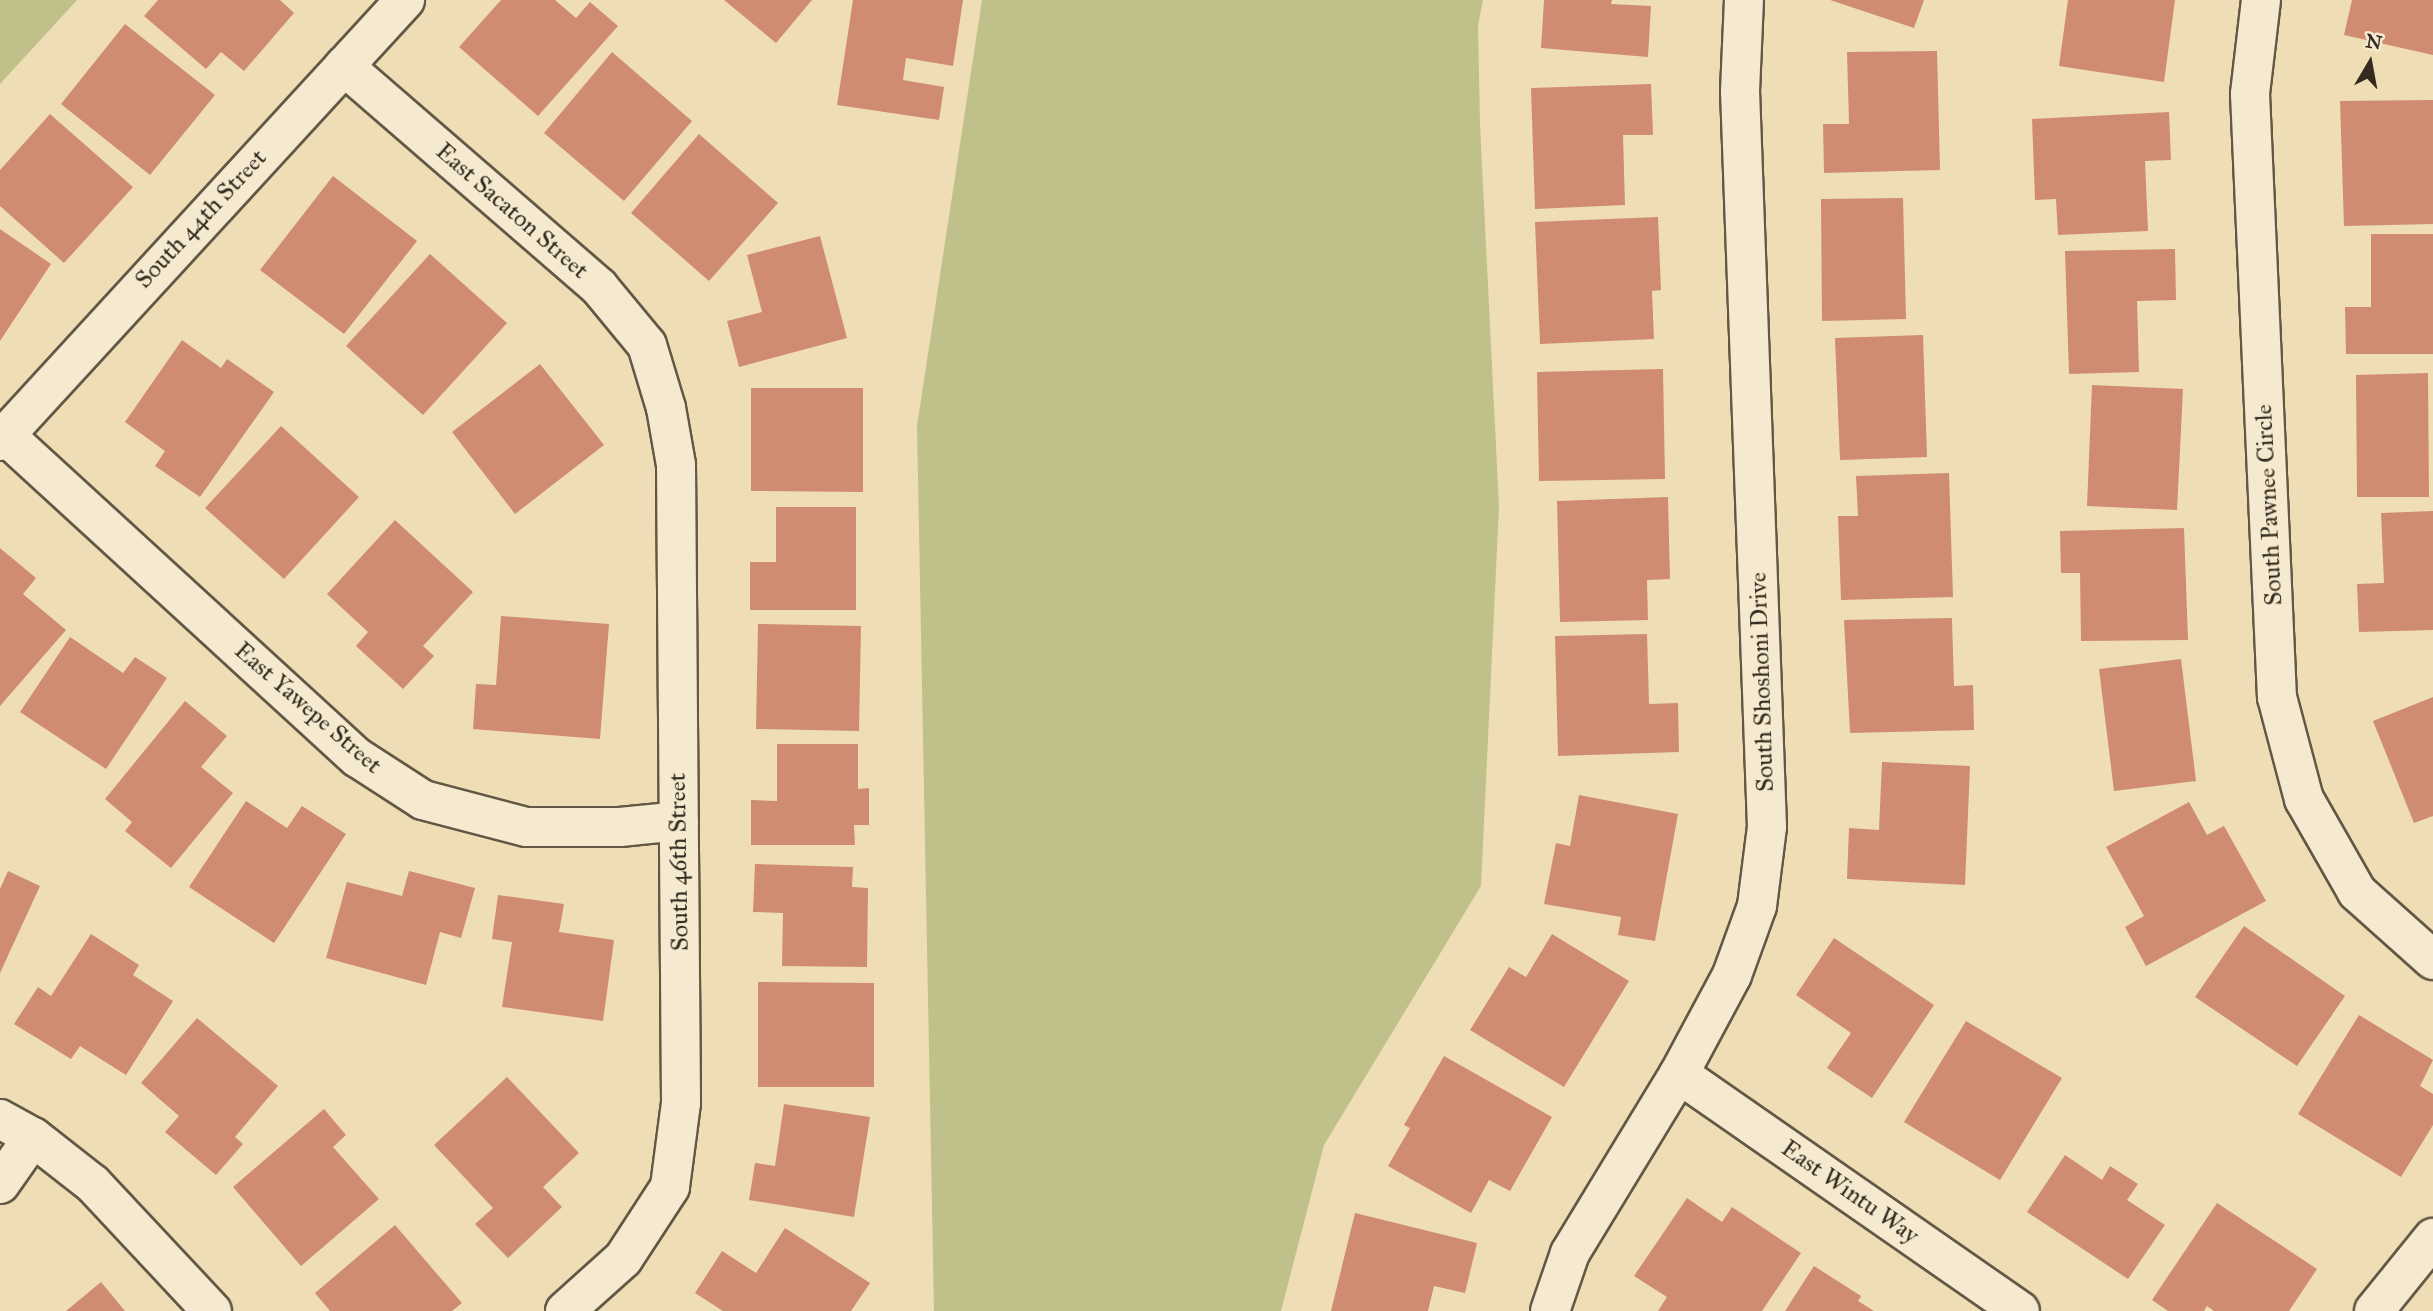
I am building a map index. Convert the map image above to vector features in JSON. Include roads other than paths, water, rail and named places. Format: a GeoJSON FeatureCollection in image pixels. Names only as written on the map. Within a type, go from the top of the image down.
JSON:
{"type":"FeatureCollection","features":[{"type":"Feature","properties":{"kind":"street","name":"South 44th Street"},"geometry":{"type":"LineString","coordinates":[[3,438],[405,0]]}},
{"type":"Feature","properties":{"kind":"street","name":"South Shoshoni Drive"},"geometry":{"type":"LineString","coordinates":[[1550,1311],[1570,1253],[1679,1074],[1732,975],[1757,906],[1767,827],[1740,92],[1744,0]]}},
{"type":"Feature","properties":{"kind":"street","name":"South Pawnee Circle"},"geometry":{"type":"LineString","coordinates":[[2261,0],[2250,94],[2277,697],[2304,799],[2357,892],[2433,960]]}},
{"type":"Feature","properties":{"kind":"street","name":"East Sacaton Street"},"geometry":{"type":"LineString","coordinates":[[344,66],[599,287],[647,345],[656,374]]}},
{"type":"Feature","properties":{"kind":"street","name":"South 46th Street"},"geometry":{"type":"LineString","coordinates":[[565,1311],[623,1259],[670,1187],[681,1103],[676,465],[656,374]]}},
{"type":"Feature","properties":{"kind":"street","name":"East Yawepe Street"},"geometry":{"type":"LineString","coordinates":[[3,438],[358,758],[423,800],[526,827],[620,827],[679,821]]}},
{"type":"Feature","properties":{"kind":"street","name":"East Wintu Way"},"geometry":{"type":"LineString","coordinates":[[1679,1074],[2020,1311]]}},
{"type":"Feature","properties":{"kind":"street"},"geometry":{"type":"LineString","coordinates":[[0,1118],[33,1137],[93,1184],[212,1311]]}},
{"type":"Feature","properties":{"kind":"street"},"geometry":{"type":"LineString","coordinates":[[0,1184],[33,1137]]}},
{"type":"Feature","properties":{"kind":"street"},"geometry":{"type":"LineString","coordinates":[[2374,1311],[2433,1238]]}}]}
